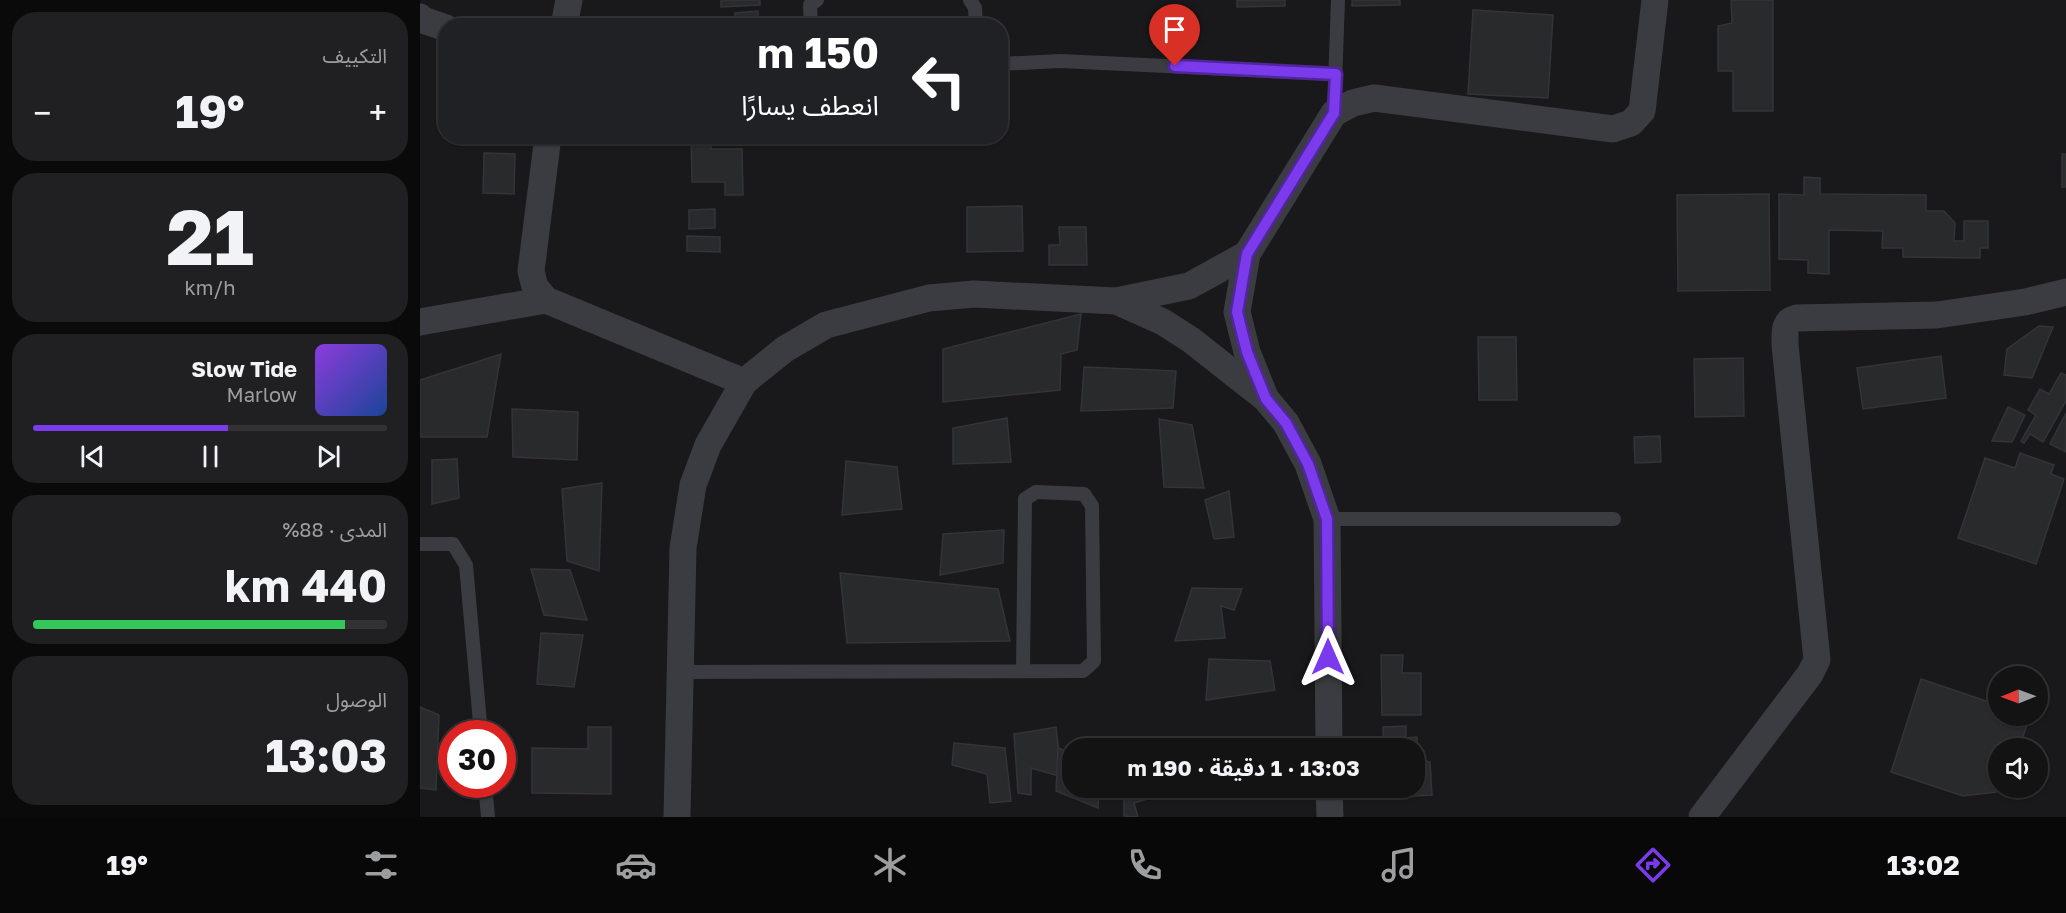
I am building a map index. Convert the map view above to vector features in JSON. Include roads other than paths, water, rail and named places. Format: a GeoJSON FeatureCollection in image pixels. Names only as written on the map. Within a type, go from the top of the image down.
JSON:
{"type":"FeatureCollection","features":[{"type":"Feature","properties":{"kind":"street"},"geometry":{"type":"LineString","coordinates":[[566,18],[569,0]]}},
{"type":"Feature","properties":{"kind":"street"},"geometry":{"type":"LineString","coordinates":[[1266,399],[1247,352],[1237,312],[1247,254],[1334,113],[1353,102],[1374,98],[1613,129],[1631,123],[1642,111],[1655,0]]}},
{"type":"Feature","properties":{"kind":"street"},"geometry":{"type":"LineString","coordinates":[[420,17],[438,25]]}},
{"type":"Feature","properties":{"kind":"street"},"geometry":{"type":"LineString","coordinates":[[547,144],[531,271],[535,287],[546,300],[744,382]]}},
{"type":"Feature","properties":{"kind":"street"},"geometry":{"type":"LineString","coordinates":[[677,817],[682,548],[693,485],[708,445],[744,382],[784,349],[826,325],[929,298],[974,294],[1116,301],[1190,286],[1247,254]]}},
{"type":"Feature","properties":{"kind":"street"},"geometry":{"type":"LineString","coordinates":[[1702,817],[1810,674],[1817,660],[1785,345],[1785,325],[1790,319],[1797,318],[1936,315],[2025,302],[2066,292]]}},
{"type":"Feature","properties":{"kind":"street"},"geometry":{"type":"LineString","coordinates":[[420,322],[546,300]]}},
{"type":"Feature","properties":{"kind":"street"},"geometry":{"type":"LineString","coordinates":[[1116,301],[1163,322],[1191,340],[1266,399],[1286,423],[1308,464],[1327,519],[1329,738]]}},
{"type":"Feature","properties":{"kind":"street"},"geometry":{"type":"LineString","coordinates":[[1329,798],[1330,817]]}},
{"type":"Feature","properties":{"kind":"lane"},"geometry":{"type":"LineString","coordinates":[[811,18],[810,5],[818,0]]}},
{"type":"Feature","properties":{"kind":"lane"},"geometry":{"type":"LineString","coordinates":[[970,0],[975,8],[976,18]]}},
{"type":"Feature","properties":{"kind":"lane"},"geometry":{"type":"LineString","coordinates":[[1334,113],[1338,0]]}},
{"type":"Feature","properties":{"kind":"lane"},"geometry":{"type":"LineString","coordinates":[[1008,64],[1060,61],[1336,74]]}},
{"type":"Feature","properties":{"kind":"lane"},"geometry":{"type":"LineString","coordinates":[[680,672],[1083,671],[1094,661],[1092,506],[1084,494],[1036,492],[1025,499],[1023,671]]}},
{"type":"Feature","properties":{"kind":"lane"},"geometry":{"type":"LineString","coordinates":[[1327,519],[1614,519]]}},
{"type":"Feature","properties":{"kind":"lane"},"geometry":{"type":"LineString","coordinates":[[420,544],[453,544],[466,565],[480,720]]}},
{"type":"Feature","properties":{"kind":"lane"},"geometry":{"type":"LineString","coordinates":[[486,798],[488,817]]}}]}
